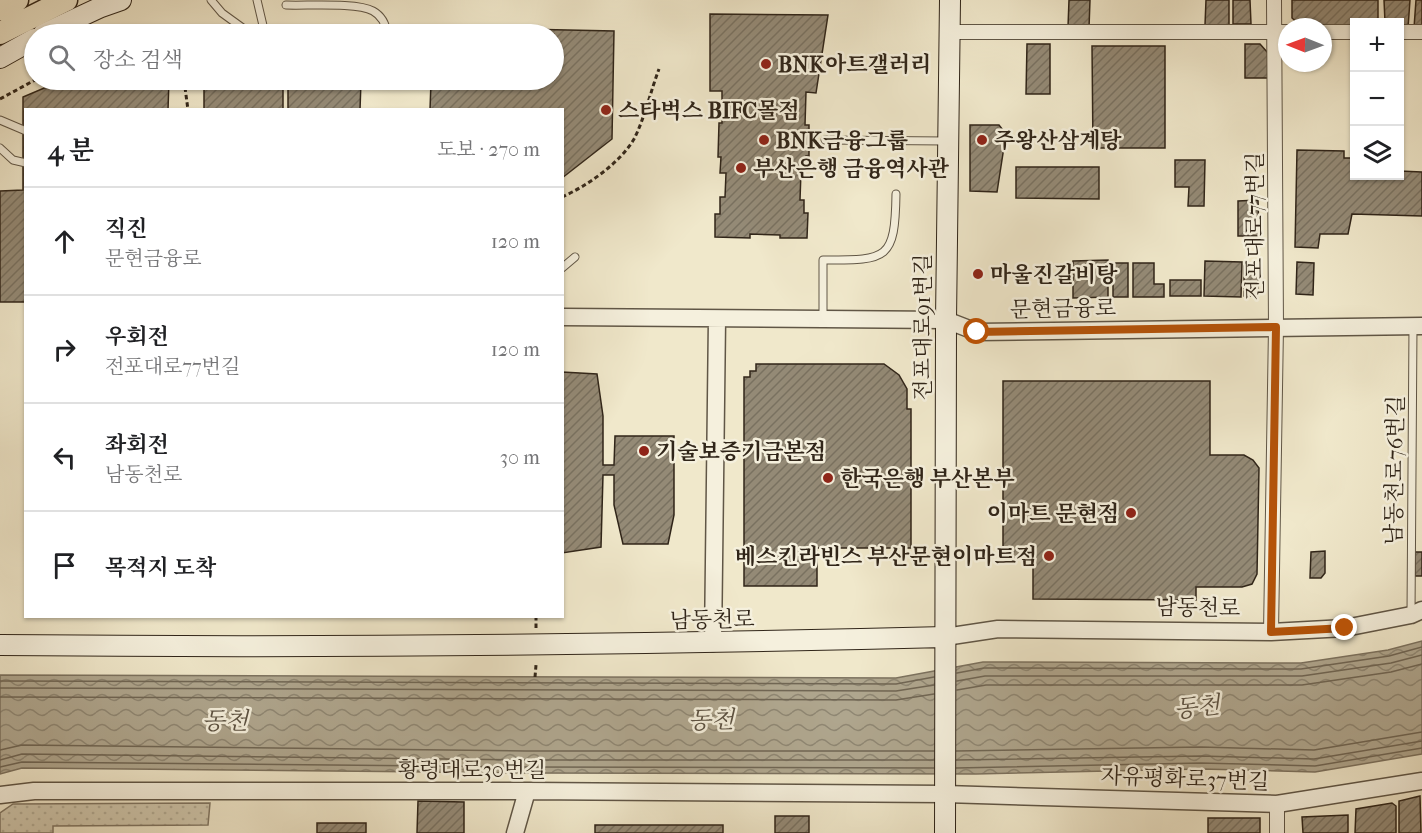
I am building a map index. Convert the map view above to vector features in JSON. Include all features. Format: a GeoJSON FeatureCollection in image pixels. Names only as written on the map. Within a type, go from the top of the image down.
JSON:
{"type":"FeatureCollection","features":[{"type":"Feature","properties":{"kind":"highway"},"geometry":{"type":"LineString","coordinates":[[0,9],[17,0]]}},
{"type":"Feature","properties":{"kind":"highway"},"geometry":{"type":"LineString","coordinates":[[0,33],[66,0]]}},
{"type":"Feature","properties":{"kind":"main road"},"geometry":{"type":"LineString","coordinates":[[65,24],[100,7],[121,0]]}},
{"type":"Feature","properties":{"kind":"main road"},"geometry":{"type":"LineString","coordinates":[[936,0],[950,32]]}},
{"type":"Feature","properties":{"kind":"main road","name":"전포대로91번길"},"geometry":{"type":"LineString","coordinates":[[945,833],[946,320],[950,0]]}},
{"type":"Feature","properties":{"kind":"main road"},"geometry":{"type":"LineString","coordinates":[[950,32],[963,0]]}},
{"type":"Feature","properties":{"kind":"main road"},"geometry":{"type":"LineString","coordinates":[[0,58],[24,45]]}},
{"type":"Feature","properties":{"kind":"main road","name":"남동천로"},"geometry":{"type":"LineString","coordinates":[[0,645],[183,647],[713,643],[945,646]]}},
{"type":"Feature","properties":{"kind":"street","name":"전포대로77번길"},"geometry":{"type":"LineString","coordinates":[[1274,0],[1278,21]]}},
{"type":"Feature","properties":{"kind":"street"},"geometry":{"type":"LineString","coordinates":[[950,32],[1278,32]]}},
{"type":"Feature","properties":{"kind":"street"},"geometry":{"type":"LineString","coordinates":[[1332,32],[1350,32]]}},
{"type":"Feature","properties":{"kind":"street"},"geometry":{"type":"LineString","coordinates":[[1404,32],[1422,32]]}},
{"type":"Feature","properties":{"kind":"street","name":"전포대로77번길"},"geometry":{"type":"LineString","coordinates":[[1271,632],[1279,72]]}},
{"type":"Feature","properties":{"kind":"street","name":"문현금융로"},"geometry":{"type":"LineString","coordinates":[[564,317],[946,320],[977,332],[1418,326]]}},
{"type":"Feature","properties":{"kind":"street"},"geometry":{"type":"LineString","coordinates":[[713,643],[717,319]]}},
{"type":"Feature","properties":{"kind":"street","name":"남동천로"},"geometry":{"type":"LineString","coordinates":[[945,646],[998,629],[1271,632],[1345,628],[1416,613]]}},
{"type":"Feature","properties":{"kind":"street","name":"자유평화로37번길"},"geometry":{"type":"LineString","coordinates":[[945,794],[1277,804],[1422,781]]}},
{"type":"Feature","properties":{"kind":"street","name":"황령대로30번길"},"geometry":{"type":"LineString","coordinates":[[0,795],[34,791],[945,794]]}},
{"type":"Feature","properties":{"kind":"street"},"geometry":{"type":"LineString","coordinates":[[515,833],[527,791]]}},
{"type":"Feature","properties":{"kind":"street"},"geometry":{"type":"LineString","coordinates":[[1277,804],[1277,833]]}},
{"type":"Feature","properties":{"kind":"lane"},"geometry":{"type":"LineString","coordinates":[[211,0],[222,13],[237,24]]}},
{"type":"Feature","properties":{"kind":"lane"},"geometry":{"type":"LineString","coordinates":[[257,0],[263,24]]}},
{"type":"Feature","properties":{"kind":"lane"},"geometry":{"type":"LineString","coordinates":[[286,5],[358,7],[373,10],[383,19],[384,24]]}},
{"type":"Feature","properties":{"kind":"lane"},"geometry":{"type":"LineString","coordinates":[[0,120],[24,130]]}},
{"type":"Feature","properties":{"kind":"lane"},"geometry":{"type":"LineString","coordinates":[[825,140],[948,141]]}},
{"type":"Feature","properties":{"kind":"lane"},"geometry":{"type":"LineString","coordinates":[[0,147],[13,160],[24,163]]}},
{"type":"Feature","properties":{"kind":"lane"},"geometry":{"type":"LineString","coordinates":[[823,320],[823,260],[864,260],[877,257],[889,247],[895,230],[896,194]]}},
{"type":"Feature","properties":{"kind":"lane"},"geometry":{"type":"LineString","coordinates":[[564,266],[575,257]]}},
{"type":"Feature","properties":{"kind":"lane","name":"남동천로76번길"},"geometry":{"type":"LineString","coordinates":[[1416,613],[1418,326]]}},
{"type":"Feature","properties":{"kind":"path"},"geometry":{"type":"LineString","coordinates":[[564,196],[579,189],[611,165],[633,140],[659,69]]}},
{"type":"Feature","properties":{"kind":"path"},"geometry":{"type":"LineString","coordinates":[[0,99],[24,86]]}},
{"type":"Feature","properties":{"kind":"path"},"geometry":{"type":"LineString","coordinates":[[185,90],[188,108]]}},
{"type":"Feature","properties":{"kind":"path"},"geometry":{"type":"LineString","coordinates":[[536,665],[536,677]]}},
{"type":"Feature","properties":{"kind":"shaded area"},"geometry":{"type":"Polygon","coordinates":[[[210,803],[208,825],[53,826],[53,833],[0,833],[0,813],[13,804],[210,803]]]}},
{"type":"Feature","properties":{"kind":"water","name":"동천"},"geometry":{"type":"Polygon","coordinates":[[[1422,641],[1422,754],[1315,772],[1201,769],[976,774],[526,773],[22,768],[0,774],[0,675],[896,678],[983,662],[1301,663],[1388,650],[1422,641]]]}},
{"type":"Feature","properties":{"kind":"building"},"geometry":{"type":"Polygon","coordinates":[[[1069,0],[1090,0],[1089,28],[1068,27],[1069,0]]]}},
{"type":"Feature","properties":{"kind":"building"},"geometry":{"type":"Polygon","coordinates":[[[1206,0],[1229,0],[1229,25],[1205,25],[1206,0]]]}},
{"type":"Feature","properties":{"kind":"building"},"geometry":{"type":"Polygon","coordinates":[[[1233,0],[1250,0],[1251,24],[1233,24],[1233,0]]]}},
{"type":"Feature","properties":{"kind":"building"},"geometry":{"type":"Polygon","coordinates":[[[1292,0],[1378,0],[1378,18],[1350,18],[1350,28],[1332,28],[1332,18],[1292,18],[1292,0]]]}},
{"type":"Feature","properties":{"kind":"building"},"geometry":{"type":"Polygon","coordinates":[[[1384,0],[1410,0],[1408,28],[1404,28],[1404,18],[1385,18],[1384,0]]]}},
{"type":"Feature","properties":{"kind":"building"},"geometry":{"type":"Polygon","coordinates":[[[1416,0],[1422,0],[1422,28],[1414,28],[1416,0]]]}},
{"type":"Feature","properties":{"kind":"building","name":"BNK금융그룹"},"geometry":{"type":"Polygon","coordinates":[[[710,14],[828,15],[816,93],[806,92],[805,125],[809,125],[809,156],[806,156],[806,171],[801,171],[800,200],[804,200],[804,213],[808,213],[807,238],[780,238],[780,235],[750,234],[750,238],[715,237],[715,214],[720,214],[720,197],[725,197],[726,173],[720,173],[721,157],[718,157],[719,123],[722,123],[722,91],[710,91],[710,14]]]}},
{"type":"Feature","properties":{"kind":"building"},"geometry":{"type":"Polygon","coordinates":[[[564,30],[614,31],[612,139],[564,176],[564,108],[430,108],[431,90],[564,90],[564,30]]]}},
{"type":"Feature","properties":{"kind":"building"},"geometry":{"type":"Polygon","coordinates":[[[1027,44],[1050,44],[1050,94],[1026,94],[1027,44]]]}},
{"type":"Feature","properties":{"kind":"building"},"geometry":{"type":"Polygon","coordinates":[[[1245,44],[1260,44],[1268,53],[1268,78],[1245,78],[1245,44]]]}},
{"type":"Feature","properties":{"kind":"building"},"geometry":{"type":"Polygon","coordinates":[[[1092,46],[1165,46],[1165,148],[1093,148],[1092,46]]]}},
{"type":"Feature","properties":{"kind":"building"},"geometry":{"type":"Polygon","coordinates":[[[39,90],[169,90],[168,108],[24,108],[24,302],[0,302],[0,191],[23,190],[23,97],[39,90]]]}},
{"type":"Feature","properties":{"kind":"building"},"geometry":{"type":"Polygon","coordinates":[[[204,90],[283,90],[283,108],[204,108],[204,90]]]}},
{"type":"Feature","properties":{"kind":"building"},"geometry":{"type":"Polygon","coordinates":[[[288,90],[361,90],[360,108],[288,108],[288,90]]]}},
{"type":"Feature","properties":{"kind":"building"},"geometry":{"type":"Polygon","coordinates":[[[970,125],[999,125],[1006,134],[997,192],[970,191],[970,125]]]}},
{"type":"Feature","properties":{"kind":"building"},"geometry":{"type":"Polygon","coordinates":[[[1297,150],[1344,151],[1344,158],[1350,158],[1350,180],[1404,180],[1404,171],[1422,172],[1422,216],[1352,214],[1348,234],[1320,234],[1318,248],[1295,247],[1297,150]]]}},
{"type":"Feature","properties":{"kind":"building"},"geometry":{"type":"Polygon","coordinates":[[[1175,160],[1205,160],[1204,206],[1188,206],[1189,187],[1175,187],[1175,160]]]}},
{"type":"Feature","properties":{"kind":"building"},"geometry":{"type":"Polygon","coordinates":[[[1016,167],[1099,167],[1099,199],[1016,198],[1016,167]]]}},
{"type":"Feature","properties":{"kind":"building"},"geometry":{"type":"Polygon","coordinates":[[[1258,200],[1259,236],[1238,236],[1238,201],[1258,200]]]}},
{"type":"Feature","properties":{"kind":"building"},"geometry":{"type":"Polygon","coordinates":[[[1108,260],[1108,297],[1073,298],[1073,261],[1108,260]]]}},
{"type":"Feature","properties":{"kind":"building"},"geometry":{"type":"Polygon","coordinates":[[[1205,261],[1242,262],[1241,297],[1204,296],[1205,261]]]}},
{"type":"Feature","properties":{"kind":"building"},"geometry":{"type":"Polygon","coordinates":[[[1297,262],[1314,263],[1313,295],[1296,294],[1297,262]]]}},
{"type":"Feature","properties":{"kind":"building"},"geometry":{"type":"Polygon","coordinates":[[[1113,263],[1128,263],[1128,297],[1113,297],[1113,263]]]}},
{"type":"Feature","properties":{"kind":"building"},"geometry":{"type":"Polygon","coordinates":[[[1133,263],[1154,263],[1154,284],[1164,284],[1164,297],[1133,297],[1133,263]]]}},
{"type":"Feature","properties":{"kind":"building"},"geometry":{"type":"Polygon","coordinates":[[[1244,266],[1258,266],[1258,296],[1244,296],[1244,266]]]}},
{"type":"Feature","properties":{"kind":"building"},"geometry":{"type":"Polygon","coordinates":[[[1170,280],[1201,280],[1201,296],[1170,296],[1170,280]]]}},
{"type":"Feature","properties":{"kind":"building","name":"한국은행 부산본부"},"geometry":{"type":"Polygon","coordinates":[[[756,364],[884,364],[899,375],[907,389],[907,409],[911,409],[911,548],[817,548],[817,586],[744,586],[744,377],[750,377],[750,371],[756,371],[756,364]]]}},
{"type":"Feature","properties":{"kind":"building","name":"기술보증기금본점"},"geometry":{"type":"Polygon","coordinates":[[[564,372],[597,374],[603,416],[603,465],[614,465],[615,436],[674,436],[674,515],[668,544],[623,544],[614,505],[614,475],[603,475],[601,547],[564,553],[564,372]]]}},
{"type":"Feature","properties":{"kind":"building","name":"이마트 문현점"},"geometry":{"type":"Polygon","coordinates":[[[1003,381],[1210,381],[1210,455],[1244,455],[1253,460],[1259,468],[1257,574],[1252,584],[1242,587],[1196,587],[1196,600],[1033,599],[1033,558],[1003,558],[1003,381]]]}},
{"type":"Feature","properties":{"kind":"building"},"geometry":{"type":"Polygon","coordinates":[[[1325,551],[1325,573],[1321,578],[1310,578],[1311,552],[1325,551]]]}},
{"type":"Feature","properties":{"kind":"building"},"geometry":{"type":"Polygon","coordinates":[[[1415,552],[1422,552],[1422,576],[1415,576],[1415,552]]]}},
{"type":"Feature","properties":{"kind":"building"},"geometry":{"type":"Polygon","coordinates":[[[1420,796],[1421,833],[1399,833],[1399,801],[1420,796]]]}},
{"type":"Feature","properties":{"kind":"building"},"geometry":{"type":"Polygon","coordinates":[[[418,801],[464,802],[464,833],[417,833],[418,801]]]}},
{"type":"Feature","properties":{"kind":"building"},"geometry":{"type":"Polygon","coordinates":[[[1392,803],[1396,806],[1396,833],[1355,833],[1356,809],[1392,803]]]}},
{"type":"Feature","properties":{"kind":"building"},"geometry":{"type":"Polygon","coordinates":[[[1348,815],[1348,833],[1303,833],[1302,817],[1348,815]]]}},
{"type":"Feature","properties":{"kind":"building"},"geometry":{"type":"Polygon","coordinates":[[[775,816],[809,816],[809,833],[775,833],[775,816]]]}},
{"type":"Feature","properties":{"kind":"building"},"geometry":{"type":"Polygon","coordinates":[[[1208,818],[1260,818],[1260,833],[1208,833],[1208,818]]]}},
{"type":"Feature","properties":{"kind":"building"},"geometry":{"type":"Polygon","coordinates":[[[317,823],[366,823],[366,833],[317,833],[317,823]]]}},
{"type":"Feature","properties":{"kind":"building"},"geometry":{"type":"Polygon","coordinates":[[[595,825],[723,825],[723,833],[595,833],[595,825]]]}},
{"type":"Feature","properties":{"kind":"place","name":"BNK아트갤러리"},"geometry":{"type":"Point","coordinates":[766,64]}},
{"type":"Feature","properties":{"kind":"place","name":"스타벅스 BIFC몰점"},"geometry":{"type":"Point","coordinates":[606,110]}},
{"type":"Feature","properties":{"kind":"place","name":"BNK금융그룹"},"geometry":{"type":"Point","coordinates":[764,140]}},
{"type":"Feature","properties":{"kind":"place","name":"주왕산삼계탕"},"geometry":{"type":"Point","coordinates":[982,140]}},
{"type":"Feature","properties":{"kind":"place","name":"부산은행 금융역사관"},"geometry":{"type":"Point","coordinates":[741,168]}},
{"type":"Feature","properties":{"kind":"place","name":"마울진갈비탕"},"geometry":{"type":"Point","coordinates":[978,274]}},
{"type":"Feature","properties":{"kind":"place","name":"기술보증기금본점"},"geometry":{"type":"Point","coordinates":[644,451]}},
{"type":"Feature","properties":{"kind":"place","name":"한국은행 부산본부"},"geometry":{"type":"Point","coordinates":[828,478]}},
{"type":"Feature","properties":{"kind":"place","name":"이마트 문현점"},"geometry":{"type":"Point","coordinates":[1131,513]}},
{"type":"Feature","properties":{"kind":"place","name":"베스킨라빈스 부산문현이마트점"},"geometry":{"type":"Point","coordinates":[1049,556]}},
{"type":"Feature","properties":{"kind":"route"},"geometry":{"type":"LineString","coordinates":[[977,332],[1276,327],[1271,632],[1345,628]]}}]}
